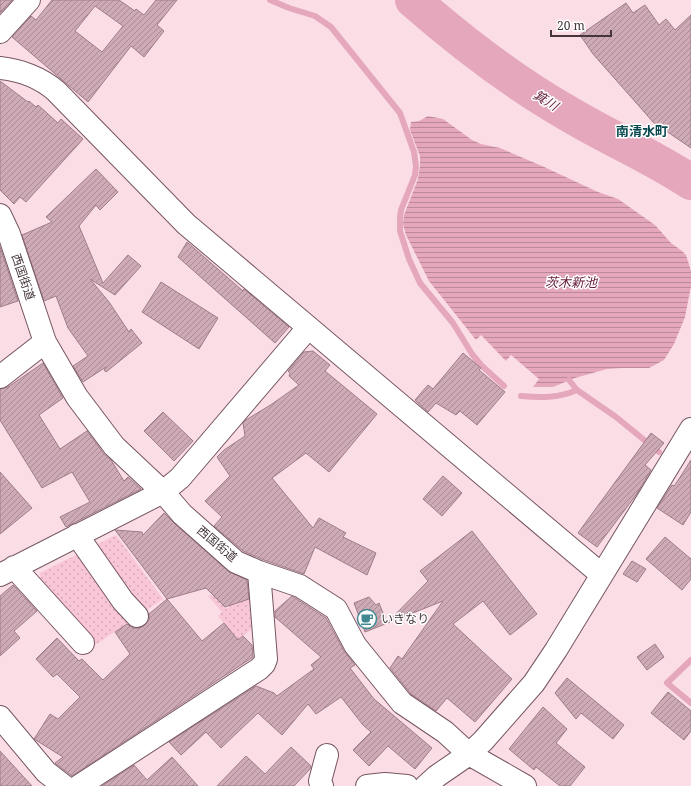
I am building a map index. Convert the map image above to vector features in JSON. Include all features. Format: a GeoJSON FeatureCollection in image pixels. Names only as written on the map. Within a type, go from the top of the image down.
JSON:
{"type":"FeatureCollection","features":[{"type":"Feature","properties":{"kind":"street"},"geometry":{"type":"LineString","coordinates":[[0,32],[29,0]]}},
{"type":"Feature","properties":{"kind":"street"},"geometry":{"type":"LineString","coordinates":[[0,68],[34,77],[46,83],[56,91],[178,217],[602,576]]}},
{"type":"Feature","properties":{"kind":"street","name":"西国街道"},"geometry":{"type":"LineString","coordinates":[[0,215],[9,234],[45,342],[77,397],[114,446],[163,492],[182,514],[236,562],[259,572],[300,586],[336,609],[355,645],[402,703],[445,732],[469,754],[525,786]]}},
{"type":"Feature","properties":{"kind":"street"},"geometry":{"type":"LineString","coordinates":[[84,643],[7,571],[163,492],[180,478],[308,328]]}},
{"type":"Feature","properties":{"kind":"street"},"geometry":{"type":"LineString","coordinates":[[0,378],[45,342]]}},
{"type":"Feature","properties":{"kind":"street"},"geometry":{"type":"LineString","coordinates":[[426,786],[469,754],[534,682],[556,650],[602,576],[691,428]]}},
{"type":"Feature","properties":{"kind":"street"},"geometry":{"type":"LineString","coordinates":[[76,535],[123,601],[137,616]]}},
{"type":"Feature","properties":{"kind":"street"},"geometry":{"type":"LineString","coordinates":[[79,786],[259,669],[264,664],[266,659],[259,572]]}},
{"type":"Feature","properties":{"kind":"street"},"geometry":{"type":"LineString","coordinates":[[0,717],[46,772],[64,786]]}},
{"type":"Feature","properties":{"kind":"street"},"geometry":{"type":"LineString","coordinates":[[322,786],[320,781],[327,755]]}},
{"type":"Feature","properties":{"kind":"street"},"geometry":{"type":"LineString","coordinates":[[367,786],[384,784],[407,786]]}},
{"type":"Feature","properties":{"kind":"shaded area"},"geometry":{"type":"Polygon","coordinates":[[[116,535],[163,599],[92,647],[41,586],[40,573],[116,535]]]}},
{"type":"Feature","properties":{"kind":"shaded area"},"geometry":{"type":"Polygon","coordinates":[[[213,595],[227,609],[240,595],[242,601],[257,596],[262,642],[252,629],[238,640],[218,616],[222,612],[208,596],[213,595]]]}},
{"type":"Feature","properties":{"kind":"water","name":"茨木新池"},"geometry":{"type":"Polygon","coordinates":[[[428,116],[443,119],[472,140],[481,144],[500,148],[598,192],[618,199],[655,225],[671,243],[686,255],[691,271],[691,286],[685,317],[674,344],[664,360],[649,368],[607,369],[575,378],[553,387],[533,387],[539,379],[511,355],[506,361],[481,335],[476,340],[429,281],[406,235],[403,224],[404,215],[418,179],[420,166],[420,156],[410,130],[411,122],[419,121],[428,116]]]}},
{"type":"Feature","properties":{"kind":"building"},"geometry":{"type":"Polygon","coordinates":[[[0,0],[12,0],[0,13],[0,0]]]}},
{"type":"Feature","properties":{"kind":"building"},"geometry":{"type":"Polygon","coordinates":[[[52,0],[119,0],[135,11],[136,9],[144,15],[156,0],[177,0],[157,25],[164,31],[144,57],[131,46],[88,102],[12,37],[31,16],[36,20],[52,0]],[[95,6],[75,31],[102,52],[123,26],[95,6]]]}},
{"type":"Feature","properties":{"kind":"building"},"geometry":{"type":"Polygon","coordinates":[[[626,3],[633,13],[645,5],[659,25],[666,19],[675,30],[691,15],[691,148],[653,122],[593,54],[580,35],[626,3]]]}},
{"type":"Feature","properties":{"kind":"building"},"geometry":{"type":"Polygon","coordinates":[[[0,81],[28,102],[29,101],[36,107],[38,105],[58,123],[61,119],[83,139],[26,202],[20,197],[14,204],[0,190],[0,81]]]}},
{"type":"Feature","properties":{"kind":"building"},"geometry":{"type":"Polygon","coordinates":[[[96,169],[118,192],[100,210],[96,205],[79,226],[103,283],[128,255],[141,266],[115,295],[90,279],[109,302],[129,332],[131,329],[142,343],[106,372],[104,370],[106,367],[83,382],[73,366],[88,356],[68,328],[56,296],[44,301],[22,235],[52,222],[46,217],[96,169]]]}},
{"type":"Feature","properties":{"kind":"building"},"geometry":{"type":"Polygon","coordinates":[[[187,242],[243,291],[244,289],[289,327],[275,343],[178,257],[187,242]]]}},
{"type":"Feature","properties":{"kind":"building"},"geometry":{"type":"Polygon","coordinates":[[[0,247],[18,301],[0,307],[0,247]]]}},
{"type":"Feature","properties":{"kind":"building"},"geometry":{"type":"Polygon","coordinates":[[[161,282],[218,318],[199,349],[142,312],[161,282]]]}},
{"type":"Feature","properties":{"kind":"building"},"geometry":{"type":"Polygon","coordinates":[[[313,351],[330,365],[325,371],[377,414],[329,472],[306,453],[272,478],[313,528],[319,518],[346,533],[343,537],[376,553],[367,575],[315,547],[304,574],[243,551],[214,526],[222,517],[205,501],[230,476],[217,457],[224,450],[245,436],[243,423],[246,420],[299,385],[289,376],[290,373],[288,371],[304,352],[313,351]]]}},
{"type":"Feature","properties":{"kind":"building"},"geometry":{"type":"Polygon","coordinates":[[[463,353],[481,368],[479,370],[505,392],[477,425],[460,411],[456,415],[436,403],[428,412],[415,400],[428,385],[433,389],[463,353]]]}},
{"type":"Feature","properties":{"kind":"building"},"geometry":{"type":"Polygon","coordinates":[[[43,363],[63,398],[39,415],[60,449],[87,431],[104,454],[111,460],[124,481],[128,477],[141,489],[66,527],[60,517],[90,502],[72,472],[42,488],[0,420],[0,389],[8,387],[43,363]]]}},
{"type":"Feature","properties":{"kind":"building"},"geometry":{"type":"Polygon","coordinates":[[[163,412],[193,441],[174,461],[144,431],[163,412]]]}},
{"type":"Feature","properties":{"kind":"building"},"geometry":{"type":"Polygon","coordinates":[[[651,433],[664,443],[645,465],[651,470],[636,495],[597,547],[578,533],[651,433]]]}},
{"type":"Feature","properties":{"kind":"building"},"geometry":{"type":"Polygon","coordinates":[[[691,460],[691,512],[683,525],[657,508],[672,485],[674,486],[677,482],[691,460]]]}},
{"type":"Feature","properties":{"kind":"building"},"geometry":{"type":"Polygon","coordinates":[[[0,472],[32,508],[0,534],[0,472]]]}},
{"type":"Feature","properties":{"kind":"building"},"geometry":{"type":"Polygon","coordinates":[[[443,476],[462,493],[442,516],[423,499],[443,476]]]}},
{"type":"Feature","properties":{"kind":"building"},"geometry":{"type":"Polygon","coordinates":[[[164,513],[228,571],[247,580],[249,599],[225,607],[206,588],[167,599],[115,530],[142,532],[143,535],[164,513]]]}},
{"type":"Feature","properties":{"kind":"building"},"geometry":{"type":"Polygon","coordinates":[[[472,531],[537,614],[510,635],[483,601],[453,624],[512,679],[475,722],[447,698],[436,711],[411,694],[390,668],[398,656],[402,659],[443,601],[365,632],[354,603],[369,597],[376,605],[379,603],[387,623],[428,581],[420,571],[472,531]]]}},
{"type":"Feature","properties":{"kind":"building"},"geometry":{"type":"Polygon","coordinates":[[[665,537],[691,559],[691,579],[682,590],[646,559],[665,537]]]}},
{"type":"Feature","properties":{"kind":"building"},"geometry":{"type":"Polygon","coordinates":[[[632,561],[646,569],[637,582],[623,574],[632,561]]]}},
{"type":"Feature","properties":{"kind":"building"},"geometry":{"type":"Polygon","coordinates":[[[13,585],[37,611],[14,631],[20,638],[0,656],[0,596],[13,585]]]}},
{"type":"Feature","properties":{"kind":"building"},"geometry":{"type":"Polygon","coordinates":[[[292,596],[326,618],[344,651],[355,665],[350,668],[374,699],[432,748],[415,769],[388,746],[369,766],[353,750],[371,732],[363,725],[341,697],[316,714],[308,704],[282,735],[258,713],[221,748],[206,732],[181,755],[169,742],[256,686],[274,693],[277,696],[314,669],[311,665],[321,657],[275,617],[275,611],[292,596]]]}},
{"type":"Feature","properties":{"kind":"building"},"geometry":{"type":"Polygon","coordinates":[[[167,599],[202,641],[224,623],[238,640],[243,636],[252,645],[253,657],[72,776],[55,763],[63,757],[34,739],[50,714],[58,719],[80,697],[57,674],[53,677],[36,659],[57,638],[79,661],[82,659],[103,680],[130,654],[115,632],[127,624],[134,628],[139,628],[145,625],[149,620],[149,614],[167,599]]]}},
{"type":"Feature","properties":{"kind":"building"},"geometry":{"type":"Polygon","coordinates":[[[655,644],[664,657],[647,670],[637,657],[655,644]]]}},
{"type":"Feature","properties":{"kind":"building"},"geometry":{"type":"Polygon","coordinates":[[[567,678],[624,725],[613,739],[581,713],[576,719],[555,693],[567,678]]]}},
{"type":"Feature","properties":{"kind":"building"},"geometry":{"type":"Polygon","coordinates":[[[668,692],[691,711],[691,731],[684,740],[651,713],[668,692]]]}},
{"type":"Feature","properties":{"kind":"building"},"geometry":{"type":"Polygon","coordinates":[[[543,707],[567,729],[556,743],[585,767],[570,786],[560,786],[536,767],[534,770],[509,749],[543,707]]]}},
{"type":"Feature","properties":{"kind":"building"},"geometry":{"type":"Polygon","coordinates":[[[291,747],[311,766],[294,786],[217,786],[246,756],[265,774],[291,747]]]}},
{"type":"Feature","properties":{"kind":"building"},"geometry":{"type":"Polygon","coordinates":[[[0,751],[32,786],[0,786],[0,751]]]}},
{"type":"Feature","properties":{"kind":"building"},"geometry":{"type":"Polygon","coordinates":[[[172,757],[198,786],[102,786],[134,765],[147,780],[172,757]]]}},
{"type":"Feature","properties":{"kind":"waterway"},"geometry":{"type":"LineString","coordinates":[[270,0],[315,16],[331,27],[400,113],[414,152],[416,166],[415,175],[401,210],[400,217],[400,231],[409,259],[420,283],[453,323],[472,354],[481,365],[504,386]]}},
{"type":"Feature","properties":{"kind":"waterway","name":"箕川"},"geometry":{"type":"LineString","coordinates":[[413,0],[469,46],[528,89],[584,123],[661,164],[691,182]]}},
{"type":"Feature","properties":{"kind":"waterway"},"geometry":{"type":"LineString","coordinates":[[569,380],[577,390]]}},
{"type":"Feature","properties":{"kind":"waterway"},"geometry":{"type":"LineString","coordinates":[[521,396],[550,397],[563,395],[577,390],[616,417],[659,452]]}},
{"type":"Feature","properties":{"kind":"waterway"},"geometry":{"type":"LineString","coordinates":[[691,660],[667,683],[691,703]]}},
{"type":"Feature","properties":{"kind":"place","name":"いきなり"},"geometry":{"type":"Point","coordinates":[367,619]}},
{"type":"Feature","properties":{"kind":"district","name":"南清水町"},"geometry":{"type":"Point","coordinates":[642,131]}}]}
